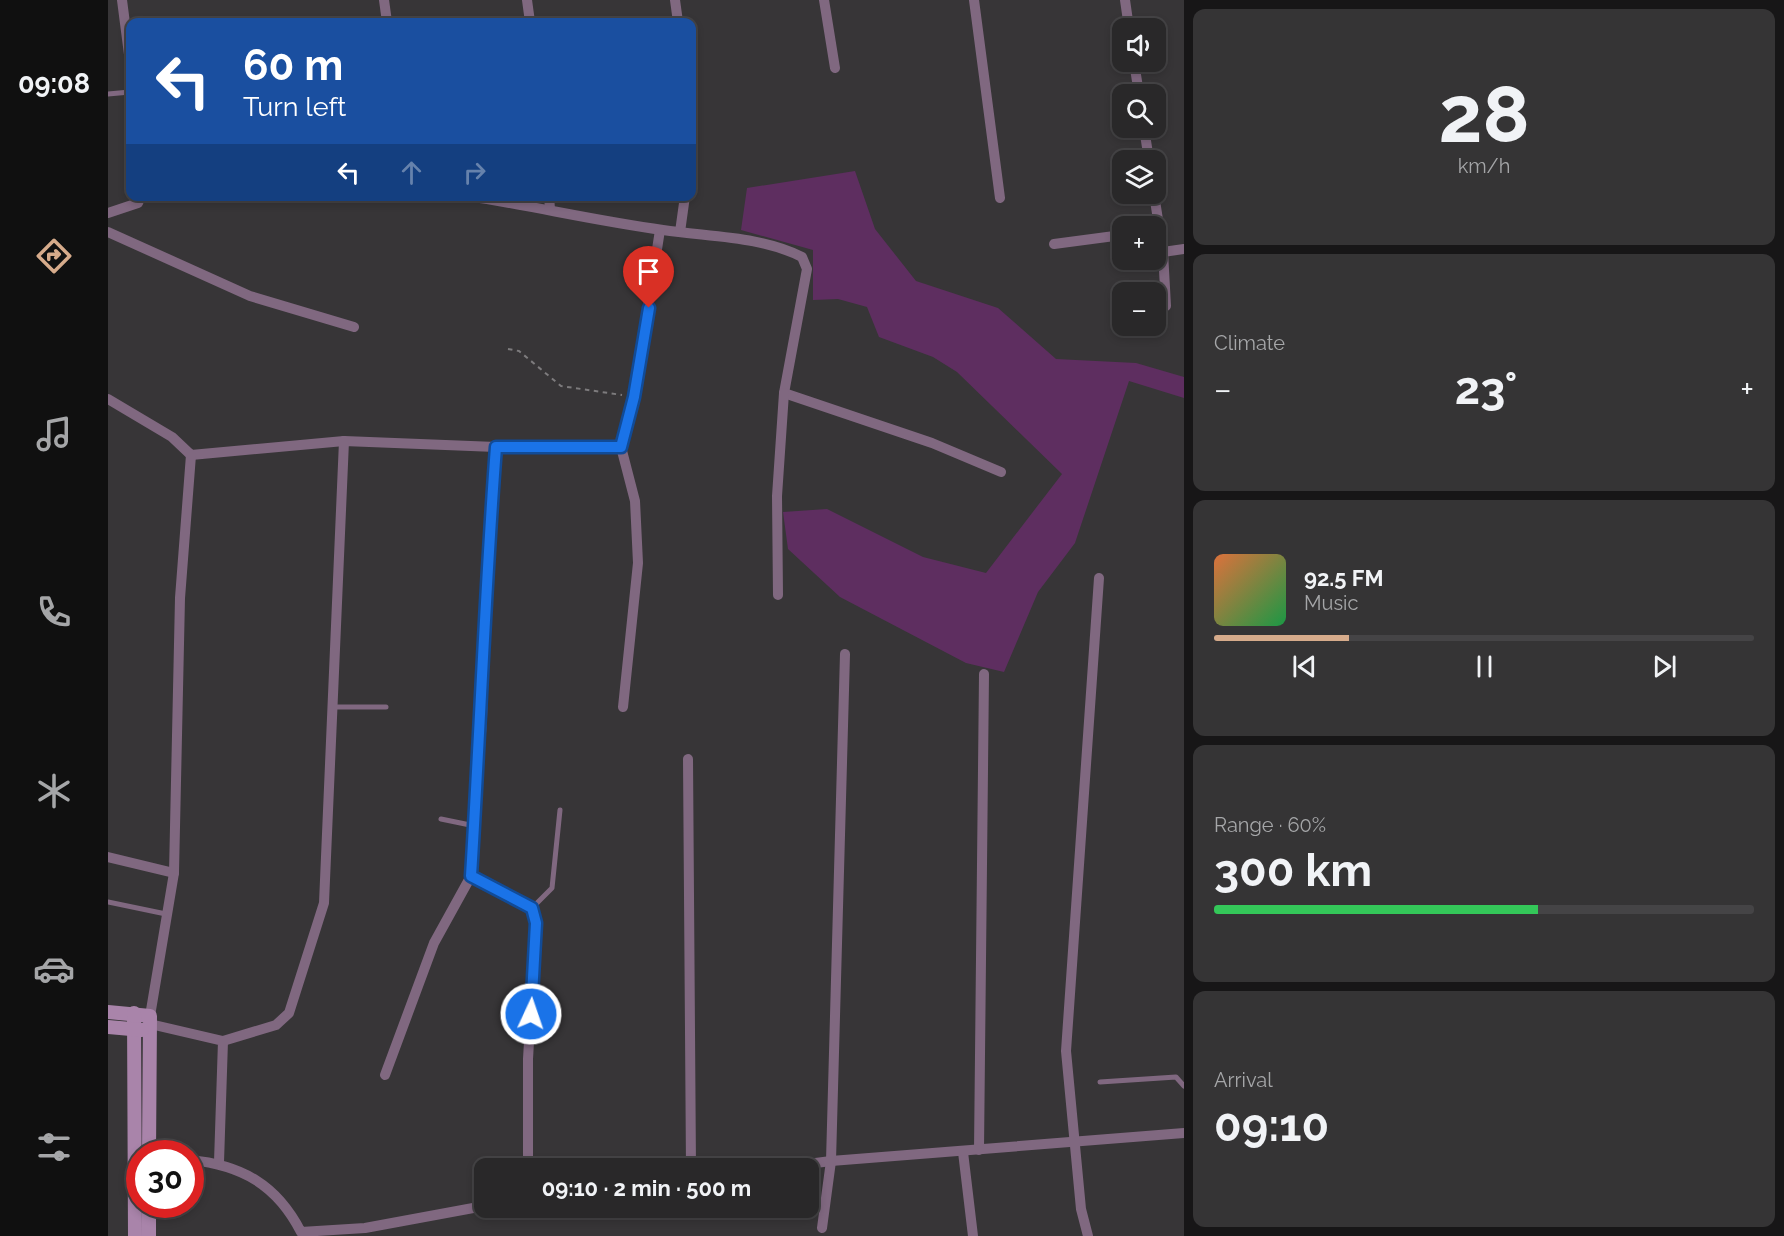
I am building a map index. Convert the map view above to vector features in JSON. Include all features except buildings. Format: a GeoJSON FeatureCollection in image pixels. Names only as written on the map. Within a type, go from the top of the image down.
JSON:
{"type":"FeatureCollection","features":[{"type":"Feature","properties":{"kind":"street"},"geometry":{"type":"LineString","coordinates":[[122,0],[126,31]]}},
{"type":"Feature","properties":{"kind":"street"},"geometry":{"type":"LineString","coordinates":[[384,0],[386,18]]}},
{"type":"Feature","properties":{"kind":"street"},"geometry":{"type":"LineString","coordinates":[[527,0],[529,18]]}},
{"type":"Feature","properties":{"kind":"street"},"geometry":{"type":"LineString","coordinates":[[675,0],[677,18]]}},
{"type":"Feature","properties":{"kind":"street"},"geometry":{"type":"LineString","coordinates":[[824,0],[835,68]]}},
{"type":"Feature","properties":{"kind":"street"},"geometry":{"type":"LineString","coordinates":[[974,0],[1000,198]]}},
{"type":"Feature","properties":{"kind":"street"},"geometry":{"type":"LineString","coordinates":[[1127,0],[1128,18]]}},
{"type":"Feature","properties":{"kind":"street"},"geometry":{"type":"LineString","coordinates":[[108,213],[139,201]]}},
{"type":"Feature","properties":{"kind":"street"},"geometry":{"type":"LineString","coordinates":[[500,201],[660,230],[779,248],[802,256],[807,269],[784,393],[777,496],[778,595]]}},
{"type":"Feature","properties":{"kind":"street"},"geometry":{"type":"LineString","coordinates":[[549,201],[550,209]]}},
{"type":"Feature","properties":{"kind":"street"},"geometry":{"type":"LineString","coordinates":[[680,232],[684,201]]}},
{"type":"Feature","properties":{"kind":"street"},"geometry":{"type":"LineString","coordinates":[[623,707],[638,563],[635,501],[621,447],[634,397],[660,230]]}},
{"type":"Feature","properties":{"kind":"street"},"geometry":{"type":"LineString","coordinates":[[108,232],[250,296],[354,327]]}},
{"type":"Feature","properties":{"kind":"street"},"geometry":{"type":"LineString","coordinates":[[1054,244],[1112,236]]}},
{"type":"Feature","properties":{"kind":"street"},"geometry":{"type":"LineString","coordinates":[[1166,252],[1184,249]]}},
{"type":"Feature","properties":{"kind":"street"},"geometry":{"type":"LineString","coordinates":[[784,393],[932,443],[1001,472]]}},
{"type":"Feature","properties":{"kind":"street"},"geometry":{"type":"LineString","coordinates":[[108,399],[172,437],[191,455],[344,441],[496,447],[621,447]]}},
{"type":"Feature","properties":{"kind":"street"},"geometry":{"type":"LineString","coordinates":[[108,1012],[134,1013],[150,1023],[223,1041],[276,1025],[289,1013],[324,903],[344,441]]}},
{"type":"Feature","properties":{"kind":"street"},"geometry":{"type":"LineString","coordinates":[[385,1075],[434,943],[471,876],[486,576],[496,447]]}},
{"type":"Feature","properties":{"kind":"street"},"geometry":{"type":"LineString","coordinates":[[149,1140],[150,1023],[174,873],[180,598],[191,455]]}},
{"type":"Feature","properties":{"kind":"street"},"geometry":{"type":"LineString","coordinates":[[1088,1236],[1081,1209],[1073,1144],[1066,1051],[1099,578]]}},
{"type":"Feature","properties":{"kind":"street"},"geometry":{"type":"LineString","coordinates":[[822,1228],[831,1161],[845,654]]}},
{"type":"Feature","properties":{"kind":"street"},"geometry":{"type":"LineString","coordinates":[[980,1150],[984,674]]}},
{"type":"Feature","properties":{"kind":"street"},"geometry":{"type":"LineString","coordinates":[[688,759],[691,1158]]}},
{"type":"Feature","properties":{"kind":"street"},"geometry":{"type":"LineString","coordinates":[[108,857],[174,873]]}},
{"type":"Feature","properties":{"kind":"street"},"geometry":{"type":"LineString","coordinates":[[471,876],[532,908],[536,923],[528,1059],[528,1158]]}},
{"type":"Feature","properties":{"kind":"street"},"geometry":{"type":"LineString","coordinates":[[134,1013],[135,1236]]}},
{"type":"Feature","properties":{"kind":"street"},"geometry":{"type":"LineString","coordinates":[[108,1027],[134,1029],[150,1023]]}},
{"type":"Feature","properties":{"kind":"street"},"geometry":{"type":"LineString","coordinates":[[219,1162],[223,1041]]}},
{"type":"Feature","properties":{"kind":"street"},"geometry":{"type":"LineString","coordinates":[[819,1163],[1073,1144],[1184,1133]]}},
{"type":"Feature","properties":{"kind":"street"},"geometry":{"type":"LineString","coordinates":[[963,1152],[974,1236]]}},
{"type":"Feature","properties":{"kind":"street"},"geometry":{"type":"LineString","coordinates":[[204,1161],[219,1162],[247,1173],[289,1208],[302,1234],[365,1228],[474,1208]]}},
{"type":"Feature","properties":{"kind":"street"},"geometry":{"type":"LineString","coordinates":[[149,1218],[149,1236]]}},
{"type":"Feature","properties":{"kind":"lane"},"geometry":{"type":"LineString","coordinates":[[108,94],[126,92]]}},
{"type":"Feature","properties":{"kind":"lane"},"geometry":{"type":"LineString","coordinates":[[333,707],[387,707]]}},
{"type":"Feature","properties":{"kind":"lane"},"geometry":{"type":"LineString","coordinates":[[532,908],[552,888],[560,810]]}},
{"type":"Feature","properties":{"kind":"lane"},"geometry":{"type":"LineString","coordinates":[[441,819],[475,826]]}},
{"type":"Feature","properties":{"kind":"lane"},"geometry":{"type":"LineString","coordinates":[[108,902],[166,914]]}},
{"type":"Feature","properties":{"kind":"lane"},"geometry":{"type":"LineString","coordinates":[[1100,1082],[1176,1077],[1184,1086]]}},
{"type":"Feature","properties":{"kind":"path"},"geometry":{"type":"LineString","coordinates":[[508,349],[519,351],[561,387],[634,397]]}},
{"type":"Feature","properties":{"kind":"shaded area"},"geometry":{"type":"Polygon","coordinates":[[[855,171],[875,229],[916,281],[998,308],[1056,359],[1136,363],[1184,377],[1184,398],[1129,381],[1075,543],[1038,592],[1004,672],[966,663],[840,597],[788,549],[783,512],[827,509],[923,557],[986,573],[1062,474],[957,372],[933,357],[879,337],[867,307],[838,299],[813,300],[813,250],[741,230],[747,188],[855,171]]]}},
{"type":"Feature","properties":{"kind":"route"},"geometry":{"type":"LineString","coordinates":[[531,1014],[536,923],[532,908],[471,876],[482,719],[486,576],[496,447],[621,447],[634,397],[649,308]]}}]}
